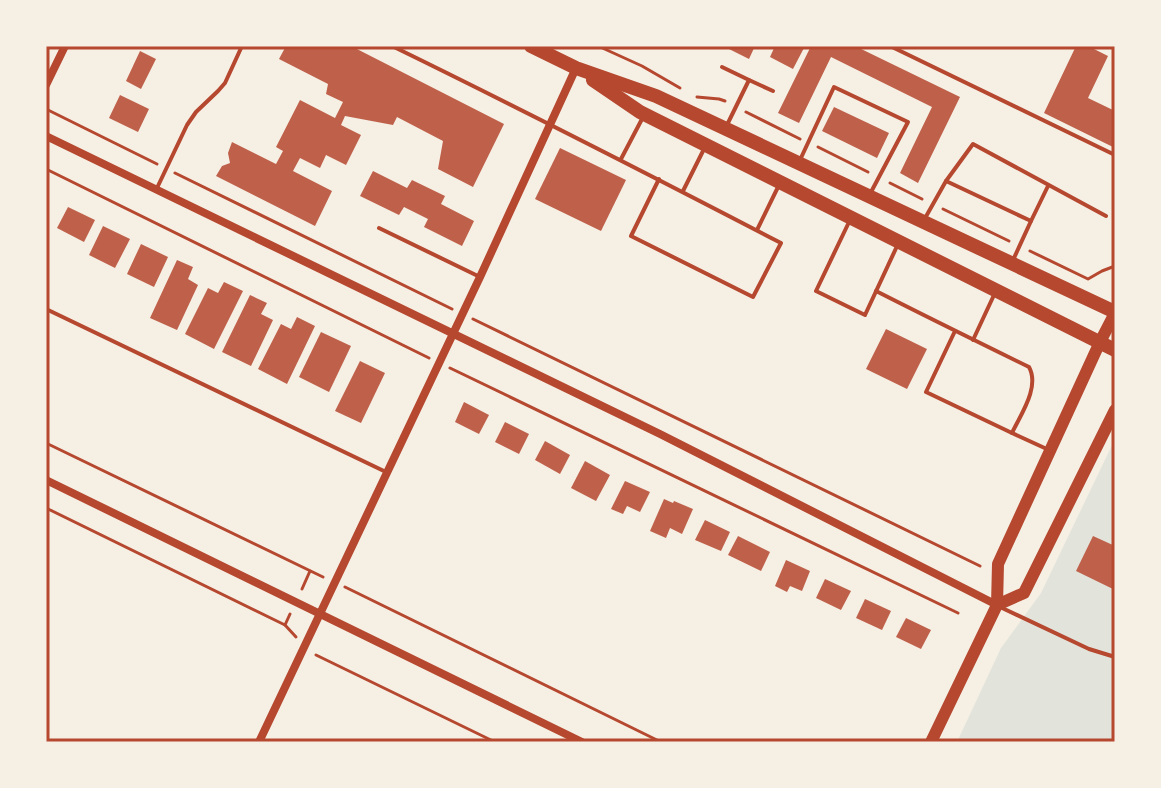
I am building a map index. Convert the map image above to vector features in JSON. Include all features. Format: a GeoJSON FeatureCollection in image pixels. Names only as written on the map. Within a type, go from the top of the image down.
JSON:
{"type":"FeatureCollection","features":[{"type":"Feature","properties":{"kind":"main road"},"geometry":{"type":"LineString","coordinates":[[531,46],[576,68],[656,96],[1115,313],[998,564],[997,605],[931,742]]}},
{"type":"Feature","properties":{"kind":"main road"},"geometry":{"type":"LineString","coordinates":[[576,68],[644,114],[1115,350]]}},
{"type":"Feature","properties":{"kind":"main road"},"geometry":{"type":"LineString","coordinates":[[997,605],[1024,593],[1115,410]]}},
{"type":"Feature","properties":{"kind":"street"},"geometry":{"type":"LineString","coordinates":[[46,85],[65,46]]}},
{"type":"Feature","properties":{"kind":"street"},"geometry":{"type":"LineString","coordinates":[[259,742],[576,68]]}},
{"type":"Feature","properties":{"kind":"street"},"geometry":{"type":"LineString","coordinates":[[46,136],[660,434],[997,605]]}},
{"type":"Feature","properties":{"kind":"street"},"geometry":{"type":"LineString","coordinates":[[46,480],[582,742]]}},
{"type":"Feature","properties":{"kind":"lane"},"geometry":{"type":"LineString","coordinates":[[156,190],[187,125],[225,83],[242,46]]}},
{"type":"Feature","properties":{"kind":"lane"},"geometry":{"type":"LineString","coordinates":[[392,46],[550,123],[683,191],[781,243],[753,297],[631,236],[659,179]]}},
{"type":"Feature","properties":{"kind":"lane"},"geometry":{"type":"LineString","coordinates":[[890,46],[1115,155]]}},
{"type":"Feature","properties":{"kind":"lane"},"geometry":{"type":"LineString","coordinates":[[722,67],[773,91]]}},
{"type":"Feature","properties":{"kind":"lane"},"geometry":{"type":"LineString","coordinates":[[725,129],[749,80]]}},
{"type":"Feature","properties":{"kind":"lane"},"geometry":{"type":"LineString","coordinates":[[798,163],[834,87],[908,122],[869,197]]}},
{"type":"Feature","properties":{"kind":"lane"},"geometry":{"type":"LineString","coordinates":[[621,159],[644,114]]}},
{"type":"Feature","properties":{"kind":"lane"},"geometry":{"type":"LineString","coordinates":[[923,222],[946,181],[973,144],[1106,216]]}},
{"type":"Feature","properties":{"kind":"lane"},"geometry":{"type":"LineString","coordinates":[[683,191],[706,145]]}},
{"type":"Feature","properties":{"kind":"lane"},"geometry":{"type":"LineString","coordinates":[[946,181],[1031,221]]}},
{"type":"Feature","properties":{"kind":"lane"},"geometry":{"type":"LineString","coordinates":[[757,230],[780,182]]}},
{"type":"Feature","properties":{"kind":"lane"},"geometry":{"type":"LineString","coordinates":[[1011,263],[1048,186]]}},
{"type":"Feature","properties":{"kind":"lane"},"geometry":{"type":"LineString","coordinates":[[851,218],[816,291],[865,315],[899,242]]}},
{"type":"Feature","properties":{"kind":"lane"},"geometry":{"type":"LineString","coordinates":[[379,228],[480,277]]}},
{"type":"Feature","properties":{"kind":"lane"},"geometry":{"type":"LineString","coordinates":[[973,340],[996,290]]}},
{"type":"Feature","properties":{"kind":"lane"},"geometry":{"type":"LineString","coordinates":[[876,291],[1029,367],[1034,376],[1031,391],[1012,433]]}},
{"type":"Feature","properties":{"kind":"lane"},"geometry":{"type":"LineString","coordinates":[[46,309],[386,472]]}},
{"type":"Feature","properties":{"kind":"lane"},"geometry":{"type":"LineString","coordinates":[[955,331],[926,392],[1050,450]]}},
{"type":"Feature","properties":{"kind":"lane"},"geometry":{"type":"LineString","coordinates":[[997,605],[1089,649],[1115,657]]}},
{"type":"Feature","properties":{"kind":"path"},"geometry":{"type":"LineString","coordinates":[[598,46],[682,89]]}},
{"type":"Feature","properties":{"kind":"path"},"geometry":{"type":"LineString","coordinates":[[696,97],[719,99],[1088,279],[1115,266]]}},
{"type":"Feature","properties":{"kind":"path"},"geometry":{"type":"LineString","coordinates":[[46,109],[980,566]]}},
{"type":"Feature","properties":{"kind":"path"},"geometry":{"type":"LineString","coordinates":[[46,169],[958,613]]}},
{"type":"Feature","properties":{"kind":"path"},"geometry":{"type":"LineString","coordinates":[[46,443],[661,742]]}},
{"type":"Feature","properties":{"kind":"path"},"geometry":{"type":"LineString","coordinates":[[46,508],[285,625],[312,654],[495,742]]}},
{"type":"Feature","properties":{"kind":"path"},"geometry":{"type":"LineString","coordinates":[[285,625],[310,571]]}},
{"type":"Feature","properties":{"kind":"shaded area"},"geometry":{"type":"Polygon","coordinates":[[[1115,439],[1115,742],[957,742],[1001,648],[1041,593],[1115,439]]]}},
{"type":"Feature","properties":{"kind":"building"},"geometry":{"type":"Polygon","coordinates":[[[286,46],[351,46],[504,124],[473,187],[438,169],[443,141],[397,117],[393,125],[345,116],[341,125],[361,135],[346,165],[326,155],[320,168],[300,158],[293,171],[332,191],[315,226],[216,176],[222,166],[230,163],[228,153],[232,142],[276,164],[283,151],[276,147],[300,100],[335,118],[343,102],[326,94],[328,84],[279,59],[286,46]]]}},
{"type":"Feature","properties":{"kind":"building"},"geometry":{"type":"Polygon","coordinates":[[[723,46],[755,46],[749,59],[723,46]]]}},
{"type":"Feature","properties":{"kind":"building"},"geometry":{"type":"Polygon","coordinates":[[[775,46],[805,46],[793,69],[770,57],[775,46]]]}},
{"type":"Feature","properties":{"kind":"building"},"geometry":{"type":"Polygon","coordinates":[[[811,46],[855,46],[960,97],[918,183],[900,173],[932,107],[831,57],[799,123],[778,113],[811,46]]]}},
{"type":"Feature","properties":{"kind":"building"},"geometry":{"type":"Polygon","coordinates":[[[1076,46],[1088,46],[1108,56],[1088,98],[1115,111],[1115,148],[1044,113],[1076,46]]]}},
{"type":"Feature","properties":{"kind":"building"},"geometry":{"type":"Polygon","coordinates":[[[140,51],[156,59],[141,89],[126,81],[140,51]]]}},
{"type":"Feature","properties":{"kind":"building"},"geometry":{"type":"Polygon","coordinates":[[[120,95],[149,109],[138,132],[109,118],[120,95]]]}},
{"type":"Feature","properties":{"kind":"building"},"geometry":{"type":"Polygon","coordinates":[[[834,107],[889,133],[877,158],[822,131],[834,107]]]}},
{"type":"Feature","properties":{"kind":"building"},"geometry":{"type":"Polygon","coordinates":[[[560,148],[626,180],[601,231],[535,199],[560,148]]]}},
{"type":"Feature","properties":{"kind":"building"},"geometry":{"type":"Polygon","coordinates":[[[373,171],[407,188],[412,180],[445,196],[441,204],[474,221],[462,246],[424,227],[428,219],[404,207],[399,215],[360,196],[373,171]]]}},
{"type":"Feature","properties":{"kind":"building"},"geometry":{"type":"Polygon","coordinates":[[[68,207],[95,220],[84,242],[57,228],[68,207]]]}},
{"type":"Feature","properties":{"kind":"building"},"geometry":{"type":"Polygon","coordinates":[[[103,226],[130,239],[115,268],[89,255],[103,226]]]}},
{"type":"Feature","properties":{"kind":"building"},"geometry":{"type":"Polygon","coordinates":[[[141,244],[168,257],[154,287],[127,274],[141,244]]]}},
{"type":"Feature","properties":{"kind":"building"},"geometry":{"type":"Polygon","coordinates":[[[177,260],[193,267],[188,279],[198,285],[177,330],[150,318],[177,260]]]}},
{"type":"Feature","properties":{"kind":"building"},"geometry":{"type":"Polygon","coordinates":[[[224,282],[243,291],[214,349],[185,334],[208,288],[218,293],[224,282]]]}},
{"type":"Feature","properties":{"kind":"building"},"geometry":{"type":"Polygon","coordinates":[[[250,295],[267,303],[261,314],[273,320],[251,366],[222,352],[250,295]]]}},
{"type":"Feature","properties":{"kind":"building"},"geometry":{"type":"Polygon","coordinates":[[[297,317],[315,326],[287,384],[258,369],[281,324],[291,329],[297,317]]]}},
{"type":"Feature","properties":{"kind":"building"},"geometry":{"type":"Polygon","coordinates":[[[886,329],[927,349],[907,389],[866,369],[886,329]]]}},
{"type":"Feature","properties":{"kind":"building"},"geometry":{"type":"Polygon","coordinates":[[[321,332],[351,346],[329,392],[299,377],[321,332]]]}},
{"type":"Feature","properties":{"kind":"building"},"geometry":{"type":"Polygon","coordinates":[[[360,361],[385,373],[361,423],[335,411],[360,361]]]}},
{"type":"Feature","properties":{"kind":"building"},"geometry":{"type":"Polygon","coordinates":[[[464,402],[489,415],[479,434],[455,422],[464,402]]]}},
{"type":"Feature","properties":{"kind":"building"},"geometry":{"type":"Polygon","coordinates":[[[505,422],[529,434],[519,454],[495,442],[505,422]]]}},
{"type":"Feature","properties":{"kind":"building"},"geometry":{"type":"Polygon","coordinates":[[[545,441],[570,455],[560,474],[535,460],[545,441]]]}},
{"type":"Feature","properties":{"kind":"building"},"geometry":{"type":"Polygon","coordinates":[[[585,461],[610,475],[596,501],[571,488],[585,461]]]}},
{"type":"Feature","properties":{"kind":"building"},"geometry":{"type":"Polygon","coordinates":[[[625,481],[650,492],[640,512],[627,506],[623,514],[611,509],[625,481]]]}},
{"type":"Feature","properties":{"kind":"building"},"geometry":{"type":"Polygon","coordinates":[[[664,499],[693,509],[682,534],[670,528],[666,538],[650,531],[664,499]]]}},
{"type":"Feature","properties":{"kind":"building"},"geometry":{"type":"Polygon","coordinates":[[[705,520],[730,532],[721,551],[695,540],[705,520]]]}},
{"type":"Feature","properties":{"kind":"building"},"geometry":{"type":"Polygon","coordinates":[[[738,536],[770,552],[761,571],[728,555],[738,536]]]}},
{"type":"Feature","properties":{"kind":"building"},"geometry":{"type":"Polygon","coordinates":[[[1093,536],[1115,546],[1115,590],[1076,571],[1093,536]]]}},
{"type":"Feature","properties":{"kind":"building"},"geometry":{"type":"Polygon","coordinates":[[[786,560],[810,571],[802,591],[790,586],[787,592],[775,586],[786,560]]]}},
{"type":"Feature","properties":{"kind":"building"},"geometry":{"type":"Polygon","coordinates":[[[825,579],[851,591],[841,610],[816,598],[825,579]]]}},
{"type":"Feature","properties":{"kind":"building"},"geometry":{"type":"Polygon","coordinates":[[[865,599],[891,611],[882,630],[856,618],[865,599]]]}},
{"type":"Feature","properties":{"kind":"building"},"geometry":{"type":"Polygon","coordinates":[[[906,618],[931,630],[921,649],[896,637],[906,618]]]}}]}
